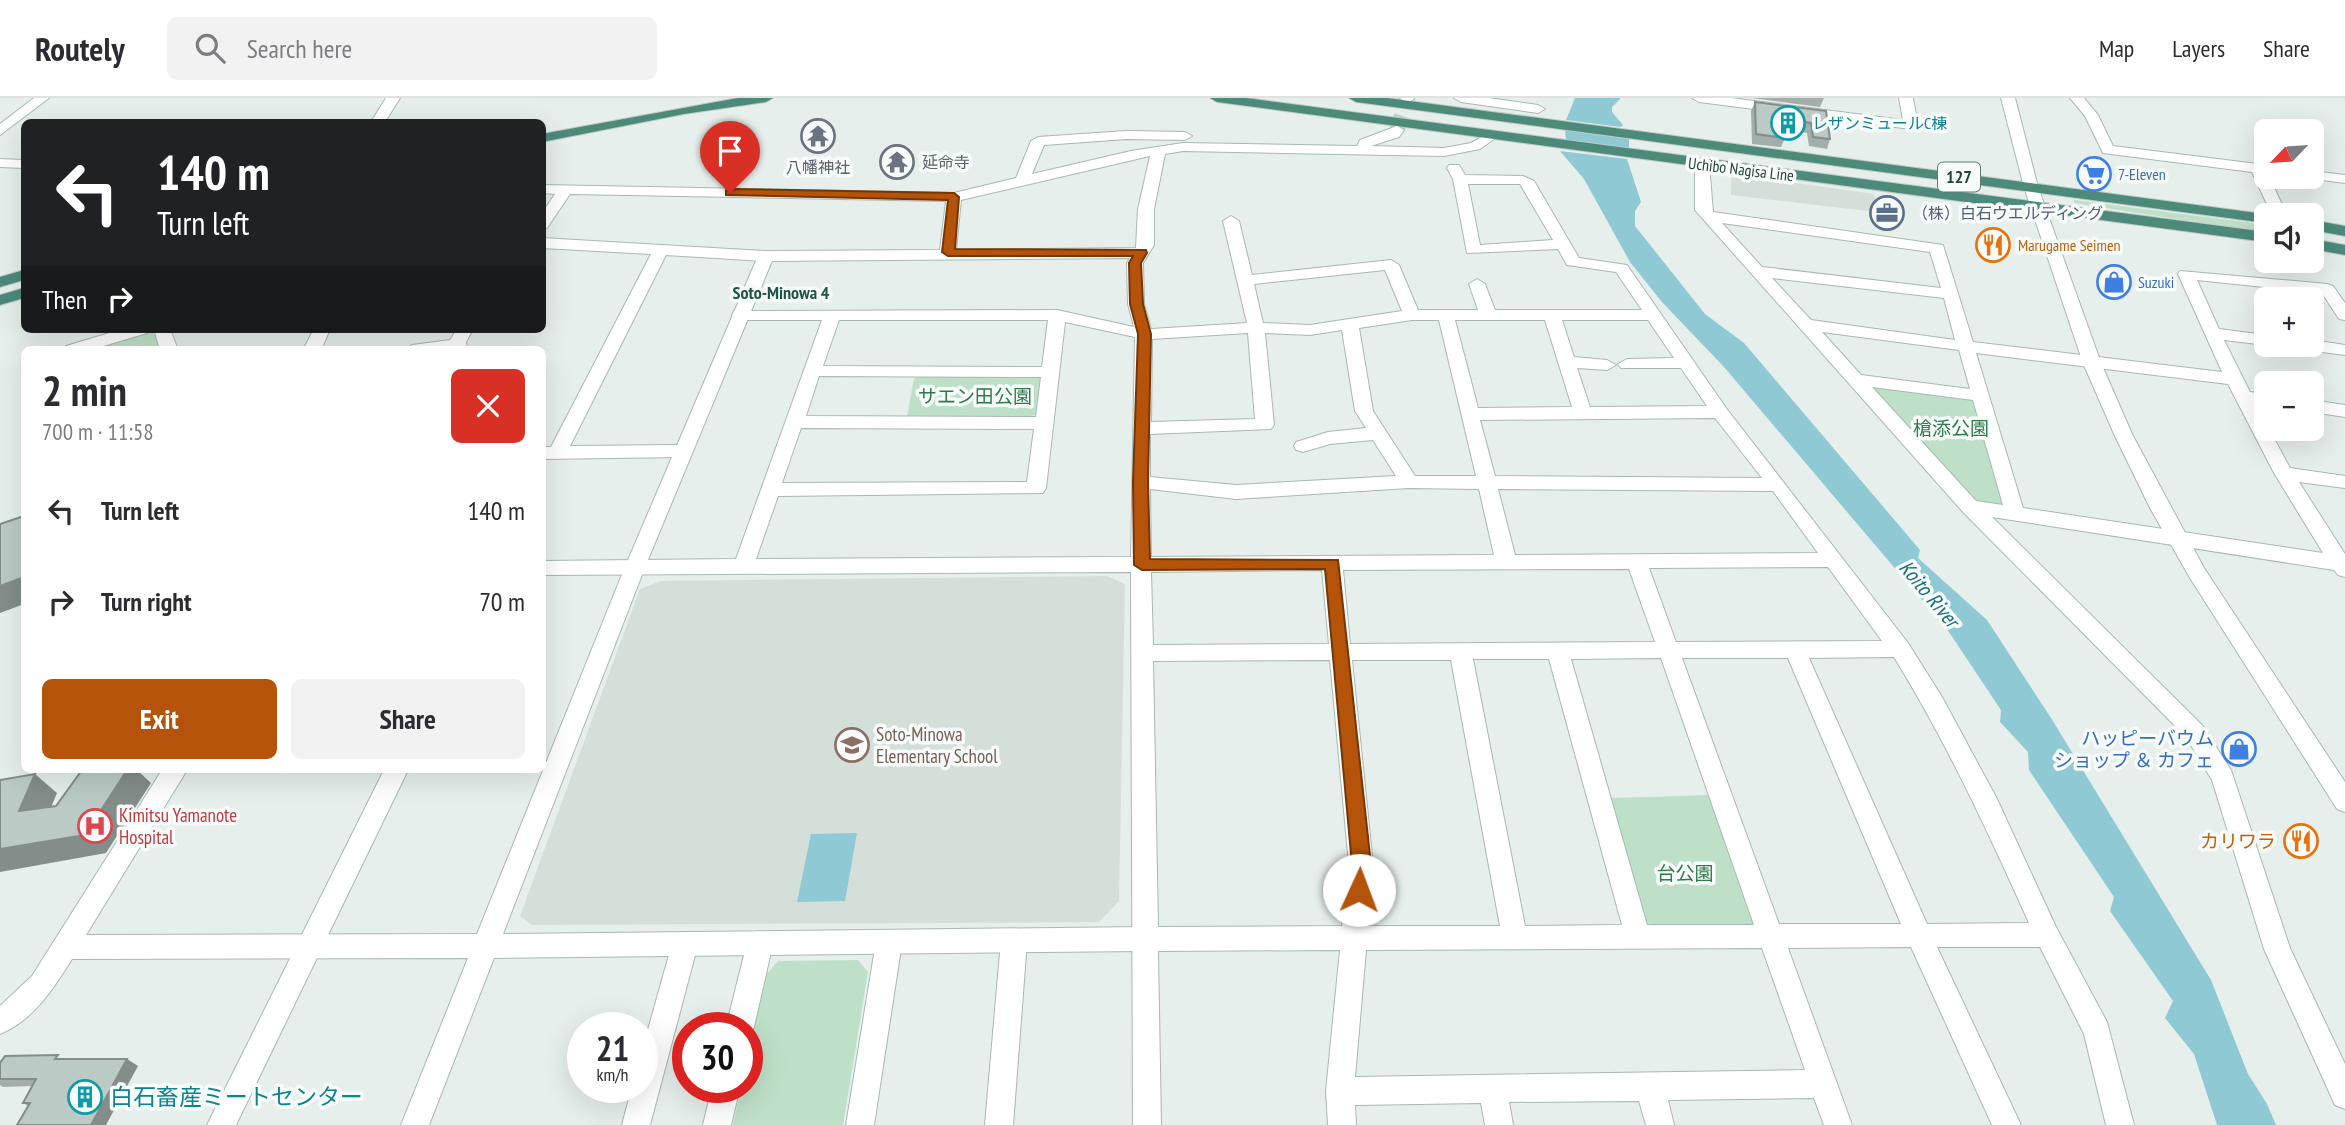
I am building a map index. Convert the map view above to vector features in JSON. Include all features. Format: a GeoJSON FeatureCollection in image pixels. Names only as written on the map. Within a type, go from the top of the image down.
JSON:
{"type":"FeatureCollection","features":[{"type":"Feature","properties":{"kind":"highway"},"geometry":{"type":"LineString","coordinates":[[546,129],[714,98]]}},
{"type":"Feature","properties":{"kind":"highway"},"geometry":{"type":"LineString","coordinates":[[546,137],[684,110],[766,98]]}},
{"type":"Feature","properties":{"kind":"highway","name":"Uchibo Nagisa Line"},"geometry":{"type":"LineString","coordinates":[[1217,98],[2254,235]]}},
{"type":"Feature","properties":{"kind":"highway","name":"Uchibo Nagisa Line"},"geometry":{"type":"LineString","coordinates":[[1356,98],[1535,115],[1652,136],[2254,216]]}},
{"type":"Feature","properties":{"kind":"highway"},"geometry":{"type":"LineString","coordinates":[[2324,227],[2345,231]]}},
{"type":"Feature","properties":{"kind":"highway"},"geometry":{"type":"LineString","coordinates":[[2324,246],[2345,250]]}},
{"type":"Feature","properties":{"kind":"highway"},"geometry":{"type":"LineString","coordinates":[[0,282],[21,276]]}},
{"type":"Feature","properties":{"kind":"highway"},"geometry":{"type":"LineString","coordinates":[[0,300],[21,294]]}},
{"type":"Feature","properties":{"kind":"street"},"geometry":{"type":"LineString","coordinates":[[0,131],[42,98]]}},
{"type":"Feature","properties":{"kind":"street"},"geometry":{"type":"LineString","coordinates":[[380,119],[393,98]]}},
{"type":"Feature","properties":{"kind":"street"},"geometry":{"type":"LineString","coordinates":[[1461,98],[1535,115]]}},
{"type":"Feature","properties":{"kind":"street"},"geometry":{"type":"LineString","coordinates":[[1699,98],[1911,125],[1906,98]]}},
{"type":"Feature","properties":{"kind":"street"},"geometry":{"type":"LineString","coordinates":[[2008,98],[2021,139],[2031,187],[2092,361],[2140,467],[2235,636],[2345,802]]}},
{"type":"Feature","properties":{"kind":"street"},"geometry":{"type":"LineString","coordinates":[[2077,98],[2091,115],[2108,150],[2254,168]]}},
{"type":"Feature","properties":{"kind":"street"},"geometry":{"type":"LineString","coordinates":[[1362,152],[1365,143],[1394,134],[1397,130]]}},
{"type":"Feature","properties":{"kind":"street"},"geometry":{"type":"LineString","coordinates":[[1021,181],[1038,141],[1126,135],[1197,136],[1224,143],[1228,148]]}},
{"type":"Feature","properties":{"kind":"street"},"geometry":{"type":"LineString","coordinates":[[1126,135],[1127,156]]}},
{"type":"Feature","properties":{"kind":"street"},"geometry":{"type":"LineString","coordinates":[[546,189],[954,197],[1159,150],[1228,148],[1444,152],[1475,146],[1491,136]]}},
{"type":"Feature","properties":{"kind":"street"},"geometry":{"type":"LineString","coordinates":[[1147,1125],[1140,482],[1144,334],[1136,304],[1135,263],[1146,245],[1146,209],[1159,150]]}},
{"type":"Feature","properties":{"kind":"street"},"geometry":{"type":"LineString","coordinates":[[1444,152],[1460,178],[1473,250],[1563,244]]}},
{"type":"Feature","properties":{"kind":"street"},"geometry":{"type":"LineString","coordinates":[[0,163],[21,164]]}},
{"type":"Feature","properties":{"kind":"street"},"geometry":{"type":"LineString","coordinates":[[1702,164],[1703,210],[1707,216],[1970,507],[2194,731],[2223,776],[2277,949],[2345,1095]]}},
{"type":"Feature","properties":{"kind":"street"},"geometry":{"type":"LineString","coordinates":[[2324,176],[2345,179]]}},
{"type":"Feature","properties":{"kind":"street"},"geometry":{"type":"LineString","coordinates":[[1460,178],[1523,180],[1529,184],[1573,262],[1620,268],[1720,412],[1778,485],[1899,649],[1934,703],[1989,806],[2048,935],[2097,1031],[2120,1125]]}},
{"type":"Feature","properties":{"kind":"street"},"geometry":{"type":"LineString","coordinates":[[546,219],[565,190]]}},
{"type":"Feature","properties":{"kind":"street"},"geometry":{"type":"LineString","coordinates":[[948,252],[954,197]]}},
{"type":"Feature","properties":{"kind":"street"},"geometry":{"type":"LineString","coordinates":[[1707,216],[1937,248],[2015,513]]}},
{"type":"Feature","properties":{"kind":"street"},"geometry":{"type":"LineString","coordinates":[[1142,428],[1265,425],[1256,328],[1231,221]]}},
{"type":"Feature","properties":{"kind":"street"},"geometry":{"type":"LineString","coordinates":[[546,243],[766,256],[948,252],[1141,253]]}},
{"type":"Feature","properties":{"kind":"street"},"geometry":{"type":"LineString","coordinates":[[661,250],[550,453],[683,451]]}},
{"type":"Feature","properties":{"kind":"street"},"geometry":{"type":"LineString","coordinates":[[415,1125],[635,567],[766,256]]}},
{"type":"Feature","properties":{"kind":"street"},"geometry":{"type":"LineString","coordinates":[[1246,281],[1391,265],[1412,315]]}},
{"type":"Feature","properties":{"kind":"street"},"geometry":{"type":"LineString","coordinates":[[1758,271],[1951,294]]}},
{"type":"Feature","properties":{"kind":"street"},"geometry":{"type":"LineString","coordinates":[[2344,566],[2283,473],[2242,397],[2186,274],[2327,289],[2345,315]]}},
{"type":"Feature","properties":{"kind":"street"},"geometry":{"type":"LineString","coordinates":[[1477,284],[1489,316]]}},
{"type":"Feature","properties":{"kind":"street"},"geometry":{"type":"LineString","coordinates":[[740,315],[1057,316],[1144,334],[1256,328],[1310,330],[1412,315],[1653,315]]}},
{"type":"Feature","properties":{"kind":"street"},"geometry":{"type":"LineString","coordinates":[[743,566],[832,316]]}},
{"type":"Feature","properties":{"kind":"street"},"geometry":{"type":"LineString","coordinates":[[770,490],[1036,488],[1048,372],[1057,316]]}},
{"type":"Feature","properties":{"kind":"street"},"geometry":{"type":"LineString","coordinates":[[1446,316],[1506,561]]}},
{"type":"Feature","properties":{"kind":"street"},"geometry":{"type":"LineString","coordinates":[[1552,316],[1583,413]]}},
{"type":"Feature","properties":{"kind":"street"},"geometry":{"type":"LineString","coordinates":[[1350,325],[1364,411],[1409,482]]}},
{"type":"Feature","properties":{"kind":"street"},"geometry":{"type":"LineString","coordinates":[[1808,325],[2234,379]]}},
{"type":"Feature","properties":{"kind":"street"},"geometry":{"type":"LineString","coordinates":[[2212,332],[2254,338]]}},
{"type":"Feature","properties":{"kind":"street"},"geometry":{"type":"LineString","coordinates":[[85,346],[128,333]]}},
{"type":"Feature","properties":{"kind":"street"},"geometry":{"type":"LineString","coordinates":[[432,346],[458,341]]}},
{"type":"Feature","properties":{"kind":"street"},"geometry":{"type":"LineString","coordinates":[[2324,347],[2345,349]]}},
{"type":"Feature","properties":{"kind":"street"},"geometry":{"type":"LineString","coordinates":[[1567,362],[1607,365]]}},
{"type":"Feature","properties":{"kind":"street"},"geometry":{"type":"LineString","coordinates":[[1627,364],[1686,363]]}},
{"type":"Feature","properties":{"kind":"street"},"geometry":{"type":"LineString","coordinates":[[814,371],[1048,372]]}},
{"type":"Feature","properties":{"kind":"street"},"geometry":{"type":"LineString","coordinates":[[1857,380],[1982,396]]}},
{"type":"Feature","properties":{"kind":"street"},"geometry":{"type":"LineString","coordinates":[[2242,397],[2254,398]]}},
{"type":"Feature","properties":{"kind":"street"},"geometry":{"type":"LineString","coordinates":[[2324,408],[2345,411]]}},
{"type":"Feature","properties":{"kind":"street"},"geometry":{"type":"LineString","coordinates":[[1472,414],[1720,412]]}},
{"type":"Feature","properties":{"kind":"street"},"geometry":{"type":"LineString","coordinates":[[794,422],[1044,423]]}},
{"type":"Feature","properties":{"kind":"street"},"geometry":{"type":"LineString","coordinates":[[1303,446],[1328,438],[1379,433]]}},
{"type":"Feature","properties":{"kind":"street"},"geometry":{"type":"LineString","coordinates":[[2283,473],[2345,482]]}},
{"type":"Feature","properties":{"kind":"street"},"geometry":{"type":"LineString","coordinates":[[1140,482],[1236,492],[1409,482],[1778,485]]}},
{"type":"Feature","properties":{"kind":"street"},"geometry":{"type":"LineString","coordinates":[[1970,507],[2344,566]]}},
{"type":"Feature","properties":{"kind":"street"},"geometry":{"type":"LineString","coordinates":[[546,568],[1832,560]]}},
{"type":"Feature","properties":{"kind":"street"},"geometry":{"type":"LineString","coordinates":[[1637,562],[1838,1125]]}},
{"type":"Feature","properties":{"kind":"street"},"geometry":{"type":"LineString","coordinates":[[1332,564],[1361,865],[1340,1091],[1342,1125]]}},
{"type":"Feature","properties":{"kind":"street"},"geometry":{"type":"LineString","coordinates":[[1142,653],[1899,649]]}},
{"type":"Feature","properties":{"kind":"street"},"geometry":{"type":"LineString","coordinates":[[1795,650],[1919,936],[2007,1125]]}},
{"type":"Feature","properties":{"kind":"street"},"geometry":{"type":"LineString","coordinates":[[1558,652],[1638,938]]}},
{"type":"Feature","properties":{"kind":"street"},"geometry":{"type":"LineString","coordinates":[[1461,653],[1515,939]]}},
{"type":"Feature","properties":{"kind":"street"},"geometry":{"type":"LineString","coordinates":[[0,1021],[12,1014],[41,985],[173,773]]}},
{"type":"Feature","properties":{"kind":"street"},"geometry":{"type":"LineString","coordinates":[[221,1125],[394,773]]}},
{"type":"Feature","properties":{"kind":"street"},"geometry":{"type":"LineString","coordinates":[[65,947],[2048,935]]}},
{"type":"Feature","properties":{"kind":"street"},"geometry":{"type":"LineString","coordinates":[[999,1125],[1014,940]]}},
{"type":"Feature","properties":{"kind":"street"},"geometry":{"type":"LineString","coordinates":[[860,1125],[888,942]]}},
{"type":"Feature","properties":{"kind":"street"},"geometry":{"type":"LineString","coordinates":[[744,1012],[760,943]]}},
{"type":"Feature","properties":{"kind":"street"},"geometry":{"type":"LineString","coordinates":[[636,1125],[685,944]]}},
{"type":"Feature","properties":{"kind":"street"},"geometry":{"type":"LineString","coordinates":[[1340,1091],[1823,1084]]}},
{"type":"Feature","properties":{"kind":"street"},"geometry":{"type":"LineString","coordinates":[[1650,1087],[1660,1125]]}},
{"type":"Feature","properties":{"kind":"street"},"geometry":{"type":"LineString","coordinates":[[1493,1089],[1499,1125]]}},
{"type":"Feature","properties":{"kind":"street"},"geometry":{"type":"LineString","coordinates":[[717,1125],[722,1103]]}},
{"type":"Feature","properties":{"kind":"shaded area"},"geometry":{"type":"Polygon","coordinates":[[[1731,174],[1874,194],[1876,212],[1731,195],[1731,174]]]}},
{"type":"Feature","properties":{"kind":"shaded area","name":"Soto-Minowa Elementary School"},"geometry":{"type":"Polygon","coordinates":[[[1107,576],[1125,584],[1119,901],[1099,922],[532,925],[520,916],[640,589],[661,581],[1107,576]]]}},
{"type":"Feature","properties":{"kind":"green space"},"geometry":{"type":"Polygon","coordinates":[[[2074,200],[2254,223],[2254,231],[2074,203],[2074,200]]]}},
{"type":"Feature","properties":{"kind":"green space"},"geometry":{"type":"Polygon","coordinates":[[[143,333],[156,333],[160,346],[101,346],[143,333]]]}},
{"type":"Feature","properties":{"kind":"green space","name":"サエン田公園"},"geometry":{"type":"Polygon","coordinates":[[[1036,375],[1042,379],[1036,414],[1030,417],[907,417],[914,378],[917,376],[1036,375]]]}},
{"type":"Feature","properties":{"kind":"green space","name":"槍添公園"},"geometry":{"type":"Polygon","coordinates":[[[1873,385],[1971,398],[1978,402],[2005,507],[1973,501],[1871,387],[1873,385]]]}},
{"type":"Feature","properties":{"kind":"green space","name":"台公園"},"geometry":{"type":"Polygon","coordinates":[[[1714,795],[1759,928],[1657,929],[1645,921],[1609,798],[1714,795]]]}},
{"type":"Feature","properties":{"kind":"green space"},"geometry":{"type":"Polygon","coordinates":[[[858,960],[868,972],[843,1125],[733,1125],[738,1103],[763,1103],[763,1012],[756,1012],[763,978],[778,961],[858,960]]]}},
{"type":"Feature","properties":{"kind":"water"},"geometry":{"type":"Polygon","coordinates":[[[1575,98],[1621,98],[1612,107],[1612,112],[1623,125],[1621,127],[1566,120],[1575,98]]]}},
{"type":"Feature","properties":{"kind":"water"},"geometry":{"type":"Polygon","coordinates":[[[1565,128],[1629,137],[1629,151],[1566,142],[1565,128]]]}},
{"type":"Feature","properties":{"kind":"water","name":"Koito River"},"geometry":{"type":"Polygon","coordinates":[[[1560,151],[1627,159],[1641,202],[1635,211],[1635,226],[1705,314],[1744,343],[1920,550],[1918,558],[1987,620],[2051,718],[2211,980],[2248,1074],[2267,1104],[2276,1125],[2217,1125],[2194,1054],[2165,1018],[2173,1001],[2110,911],[2114,897],[2029,770],[2028,752],[2000,722],[2001,710],[1949,632],[1724,367],[1662,302],[1630,262],[1584,179],[1560,151]]]}},
{"type":"Feature","properties":{"kind":"water"},"geometry":{"type":"Polygon","coordinates":[[[857,833],[845,901],[797,902],[811,834],[857,833]]]}},
{"type":"Feature","properties":{"kind":"building"},"geometry":{"type":"Polygon","coordinates":[[[1755,102],[1826,111],[1830,139],[1813,137],[1811,123],[1785,119],[1785,138],[1756,134],[1755,102]]]}},
{"type":"Feature","properties":{"kind":"building"},"geometry":{"type":"Polygon","coordinates":[[[21,517],[21,578],[0,586],[0,524],[21,517]]]}},
{"type":"Feature","properties":{"kind":"building"},"geometry":{"type":"Polygon","coordinates":[[[80,773],[125,773],[85,835],[0,849],[0,780],[35,774],[19,811],[56,806],[80,773]]]}},
{"type":"Feature","properties":{"kind":"building"},"geometry":{"type":"Polygon","coordinates":[[[58,1055],[55,1059],[127,1059],[91,1125],[17,1125],[30,1103],[23,1103],[36,1079],[0,1079],[0,1063],[5,1056],[58,1055]]]}},
{"type":"Feature","properties":{"kind":"tunnel"},"geometry":{"type":"LineString","coordinates":[[1397,130],[1407,99]]}},
{"type":"Feature","properties":{"kind":"place","name":"レザンミュールC棟"},"geometry":{"type":"Point","coordinates":[1788,123]}},
{"type":"Feature","properties":{"kind":"place","name":"八幡神社"},"geometry":{"type":"Point","coordinates":[818,136]}},
{"type":"Feature","properties":{"kind":"place","name":"延命寺"},"geometry":{"type":"Point","coordinates":[897,162]}},
{"type":"Feature","properties":{"kind":"place","name":"7-Eleven"},"geometry":{"type":"Point","coordinates":[2094,174]}},
{"type":"Feature","properties":{"kind":"place","name":"（株）白石ウエルディング"},"geometry":{"type":"Point","coordinates":[1887,213]}},
{"type":"Feature","properties":{"kind":"place","name":"Marugame Seimen"},"geometry":{"type":"Point","coordinates":[1993,245]}},
{"type":"Feature","properties":{"kind":"place","name":"Suzuki"},"geometry":{"type":"Point","coordinates":[2114,282]}},
{"type":"Feature","properties":{"kind":"place","name":"Soto-Minowa Elementary School"},"geometry":{"type":"Point","coordinates":[852,745]}},
{"type":"Feature","properties":{"kind":"place","name":"ハッピーバウム ショップ ＆ カフェ"},"geometry":{"type":"Point","coordinates":[2239,749]}},
{"type":"Feature","properties":{"kind":"place","name":"Kimitsu Yamanote Hospital"},"geometry":{"type":"Point","coordinates":[95,826]}},
{"type":"Feature","properties":{"kind":"place","name":"カリワラ"},"geometry":{"type":"Point","coordinates":[2301,841]}},
{"type":"Feature","properties":{"kind":"place","name":"白石畜産ミートセンター"},"geometry":{"type":"Point","coordinates":[85,1097]}},
{"type":"Feature","properties":{"kind":"district","name":"Soto-Minowa 4"},"geometry":{"type":"Point","coordinates":[781,293]}},
{"type":"Feature","properties":{"kind":"route"},"geometry":{"type":"LineString","coordinates":[[730,193],[954,197],[948,252],[1141,253],[1135,263],[1136,304],[1144,334],[1140,482],[1142,565],[1332,564],[1361,865],[1359,890]]}}]}
